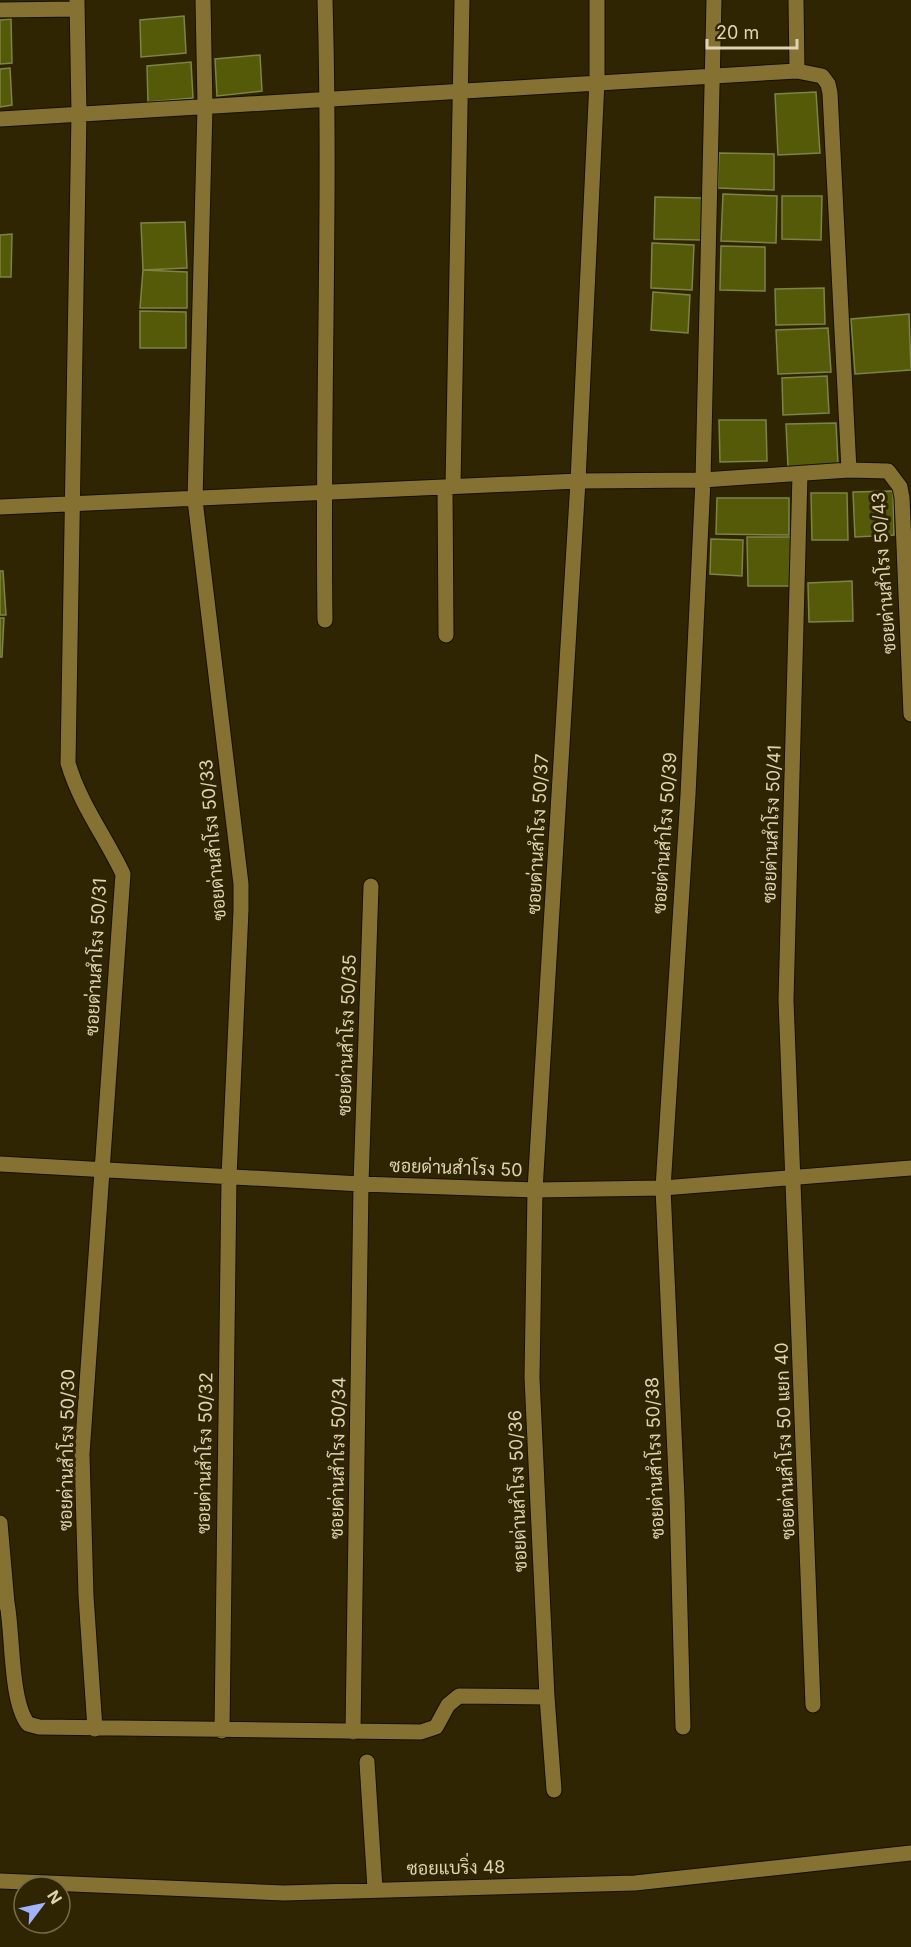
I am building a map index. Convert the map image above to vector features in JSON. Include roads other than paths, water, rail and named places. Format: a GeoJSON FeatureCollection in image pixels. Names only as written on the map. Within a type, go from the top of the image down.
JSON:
{"type":"FeatureCollection","features":[{"type":"Feature","properties":{"kind":"street","name":"ซอยด่านสำโรง 50/33"},"geometry":{"type":"LineString","coordinates":[[203,0],[205,107],[195,500],[241,884],[241,938],[229,1176]]}},
{"type":"Feature","properties":{"kind":"street"},"geometry":{"type":"LineString","coordinates":[[325,0],[328,99],[325,620]]}},
{"type":"Feature","properties":{"kind":"street"},"geometry":{"type":"LineString","coordinates":[[446,636],[462,92],[462,0]]}},
{"type":"Feature","properties":{"kind":"street","name":"ซอยด่านสำโรง 50/37"},"geometry":{"type":"LineString","coordinates":[[535,1190],[578,482],[597,81],[597,0]]}},
{"type":"Feature","properties":{"kind":"street","name":"ซอยด่านสำโรง 50/39"},"geometry":{"type":"LineString","coordinates":[[663,1188],[688,795],[703,480],[714,0]]}},
{"type":"Feature","properties":{"kind":"street"},"geometry":{"type":"LineString","coordinates":[[796,0],[797,71]]}},
{"type":"Feature","properties":{"kind":"street"},"geometry":{"type":"LineString","coordinates":[[0,10],[77,4]]}},
{"type":"Feature","properties":{"kind":"street","name":"ซอยด่านสำโรง 50/31"},"geometry":{"type":"LineString","coordinates":[[77,4],[79,113],[68,763],[75,788],[110,846],[123,874],[102,1172]]}},
{"type":"Feature","properties":{"kind":"street"},"geometry":{"type":"LineString","coordinates":[[0,119],[462,92],[597,81],[797,71],[822,76],[828,84],[830,93],[849,470],[703,480],[578,482],[0,507]]}},
{"type":"Feature","properties":{"kind":"street","name":"ซอยด่านสำโรง 50/43"},"geometry":{"type":"LineString","coordinates":[[849,470],[888,471],[900,487],[911,714]]}},
{"type":"Feature","properties":{"kind":"street","name":"ซอยด่านสำโรง 50/41"},"geometry":{"type":"LineString","coordinates":[[794,1176],[786,1000],[800,474]]}},
{"type":"Feature","properties":{"kind":"street","name":"ซอยด่านสำโรง 50/35"},"geometry":{"type":"LineString","coordinates":[[361,1184],[371,886]]}},
{"type":"Feature","properties":{"kind":"street","name":"ซอยด่านสำโรง 50"},"geometry":{"type":"LineString","coordinates":[[0,1164],[102,1172],[535,1190],[663,1188],[911,1168]]}},
{"type":"Feature","properties":{"kind":"street","name":"ซอยด่านสำโรง 50/30"},"geometry":{"type":"LineString","coordinates":[[95,1729],[86,1596],[82,1454],[102,1172]]}},
{"type":"Feature","properties":{"kind":"street","name":"ซอยด่านสำโรง 50/32"},"geometry":{"type":"LineString","coordinates":[[222,1731],[229,1176]]}},
{"type":"Feature","properties":{"kind":"street","name":"ซอยด่านสำโรง 50 แยก 40"},"geometry":{"type":"LineString","coordinates":[[794,1176],[813,1706]]}},
{"type":"Feature","properties":{"kind":"street","name":"ซอยด่านสำโรง 50/34"},"geometry":{"type":"LineString","coordinates":[[353,1732],[361,1184]]}},
{"type":"Feature","properties":{"kind":"street","name":"ซอยด่านสำโรง 50/38"},"geometry":{"type":"LineString","coordinates":[[663,1188],[677,1498],[683,1727]]}},
{"type":"Feature","properties":{"kind":"street","name":"ซอยด่านสำโรง 50/36"},"geometry":{"type":"LineString","coordinates":[[535,1190],[532,1378],[547,1697],[554,1790]]}},
{"type":"Feature","properties":{"kind":"street"},"geometry":{"type":"LineString","coordinates":[[0,1523],[4,1602],[18,1709],[28,1724],[95,1729],[432,1731],[441,1721],[448,1705],[459,1696],[532,1695],[547,1697]]}},
{"type":"Feature","properties":{"kind":"street"},"geometry":{"type":"LineString","coordinates":[[367,1762],[375,1889]]}},
{"type":"Feature","properties":{"kind":"street","name":"ซอยแบริ่ง 48"},"geometry":{"type":"LineString","coordinates":[[0,1881],[43,1885],[284,1893],[635,1883],[911,1852]]}}]}
